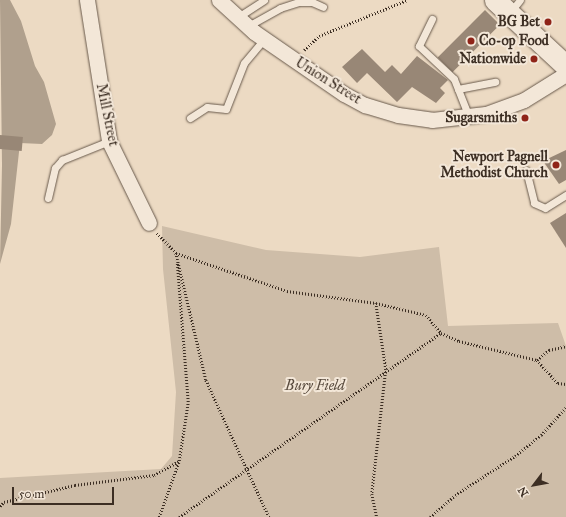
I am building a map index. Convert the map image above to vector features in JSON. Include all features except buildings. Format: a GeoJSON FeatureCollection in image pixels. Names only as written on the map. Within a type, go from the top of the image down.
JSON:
{"type":"FeatureCollection","features":[{"type":"Feature","properties":{"kind":"street","name":"Mill Street"},"geometry":{"type":"LineString","coordinates":[[87,0],[109,141],[149,223]]}},
{"type":"Feature","properties":{"kind":"street","name":"Union Street"},"geometry":{"type":"LineString","coordinates":[[219,0],[264,39],[294,60],[365,105],[398,115],[432,120],[469,117],[524,100],[566,74]]}},
{"type":"Feature","properties":{"kind":"street"},"geometry":{"type":"LineString","coordinates":[[508,4],[566,66]]}},
{"type":"Feature","properties":{"kind":"lane"},"geometry":{"type":"LineString","coordinates":[[243,22],[264,0]]}},
{"type":"Feature","properties":{"kind":"lane"},"geometry":{"type":"LineString","coordinates":[[243,22],[299,2],[312,2],[323,7]]}},
{"type":"Feature","properties":{"kind":"lane"},"geometry":{"type":"LineString","coordinates":[[432,19],[419,46],[454,79],[469,117]]}},
{"type":"Feature","properties":{"kind":"lane"},"geometry":{"type":"LineString","coordinates":[[190,118],[207,108],[226,109],[244,63],[264,39]]}},
{"type":"Feature","properties":{"kind":"lane"},"geometry":{"type":"LineString","coordinates":[[458,89],[495,82]]}},
{"type":"Feature","properties":{"kind":"lane"},"geometry":{"type":"LineString","coordinates":[[48,198],[55,168],[62,160],[109,141]]}},
{"type":"Feature","properties":{"kind":"lane"},"geometry":{"type":"LineString","coordinates":[[526,170],[534,203],[545,208],[566,195]]}},
{"type":"Feature","properties":{"kind":"path"},"geometry":{"type":"LineString","coordinates":[[294,60],[319,36],[407,0]]}},
{"type":"Feature","properties":{"kind":"path"},"geometry":{"type":"LineString","coordinates":[[164,240],[176,253],[287,292],[376,303],[426,316],[441,333],[459,342],[537,360],[558,383],[566,384]]}},
{"type":"Feature","properties":{"kind":"path"},"geometry":{"type":"LineString","coordinates":[[159,517],[179,461],[188,402],[176,253]]}},
{"type":"Feature","properties":{"kind":"path"},"geometry":{"type":"LineString","coordinates":[[176,253],[206,380],[269,517]]}},
{"type":"Feature","properties":{"kind":"path"},"geometry":{"type":"LineString","coordinates":[[376,303],[386,369],[372,494],[377,517]]}},
{"type":"Feature","properties":{"kind":"path"},"geometry":{"type":"LineString","coordinates":[[179,517],[386,369],[441,333]]}},
{"type":"Feature","properties":{"kind":"path"},"geometry":{"type":"LineString","coordinates":[[537,360],[549,350],[566,346]]}},
{"type":"Feature","properties":{"kind":"path"},"geometry":{"type":"LineString","coordinates":[[430,517],[455,495],[515,456],[541,435],[566,407]]}},
{"type":"Feature","properties":{"kind":"path"},"geometry":{"type":"LineString","coordinates":[[0,506],[4,502],[75,485],[154,475],[179,461]]}},
{"type":"Feature","properties":{"kind":"green space","name":"Bury Field"},"geometry":{"type":"Polygon","coordinates":[[[162,226],[266,250],[360,257],[439,247],[448,326],[558,323],[566,346],[566,517],[0,517],[0,478],[161,469],[172,456],[176,392],[163,269],[162,226]]]}},
{"type":"Feature","properties":{"kind":"shaded area"},"geometry":{"type":"Polygon","coordinates":[[[0,0],[10,0],[21,21],[35,66],[44,82],[56,124],[52,135],[42,144],[20,143],[11,224],[0,264],[2,165],[0,0]]]}},
{"type":"Feature","properties":{"kind":"place","name":"BG Bet"},"geometry":{"type":"Point","coordinates":[548,22]}},
{"type":"Feature","properties":{"kind":"place","name":"Co-op Food"},"geometry":{"type":"Point","coordinates":[471,41]}},
{"type":"Feature","properties":{"kind":"place","name":"Nationwide"},"geometry":{"type":"Point","coordinates":[534,59]}},
{"type":"Feature","properties":{"kind":"place","name":"Sugarsmiths"},"geometry":{"type":"Point","coordinates":[525,118]}},
{"type":"Feature","properties":{"kind":"place","name":"Newport Pagnell Methodist Church"},"geometry":{"type":"Point","coordinates":[556,165]}}]}
